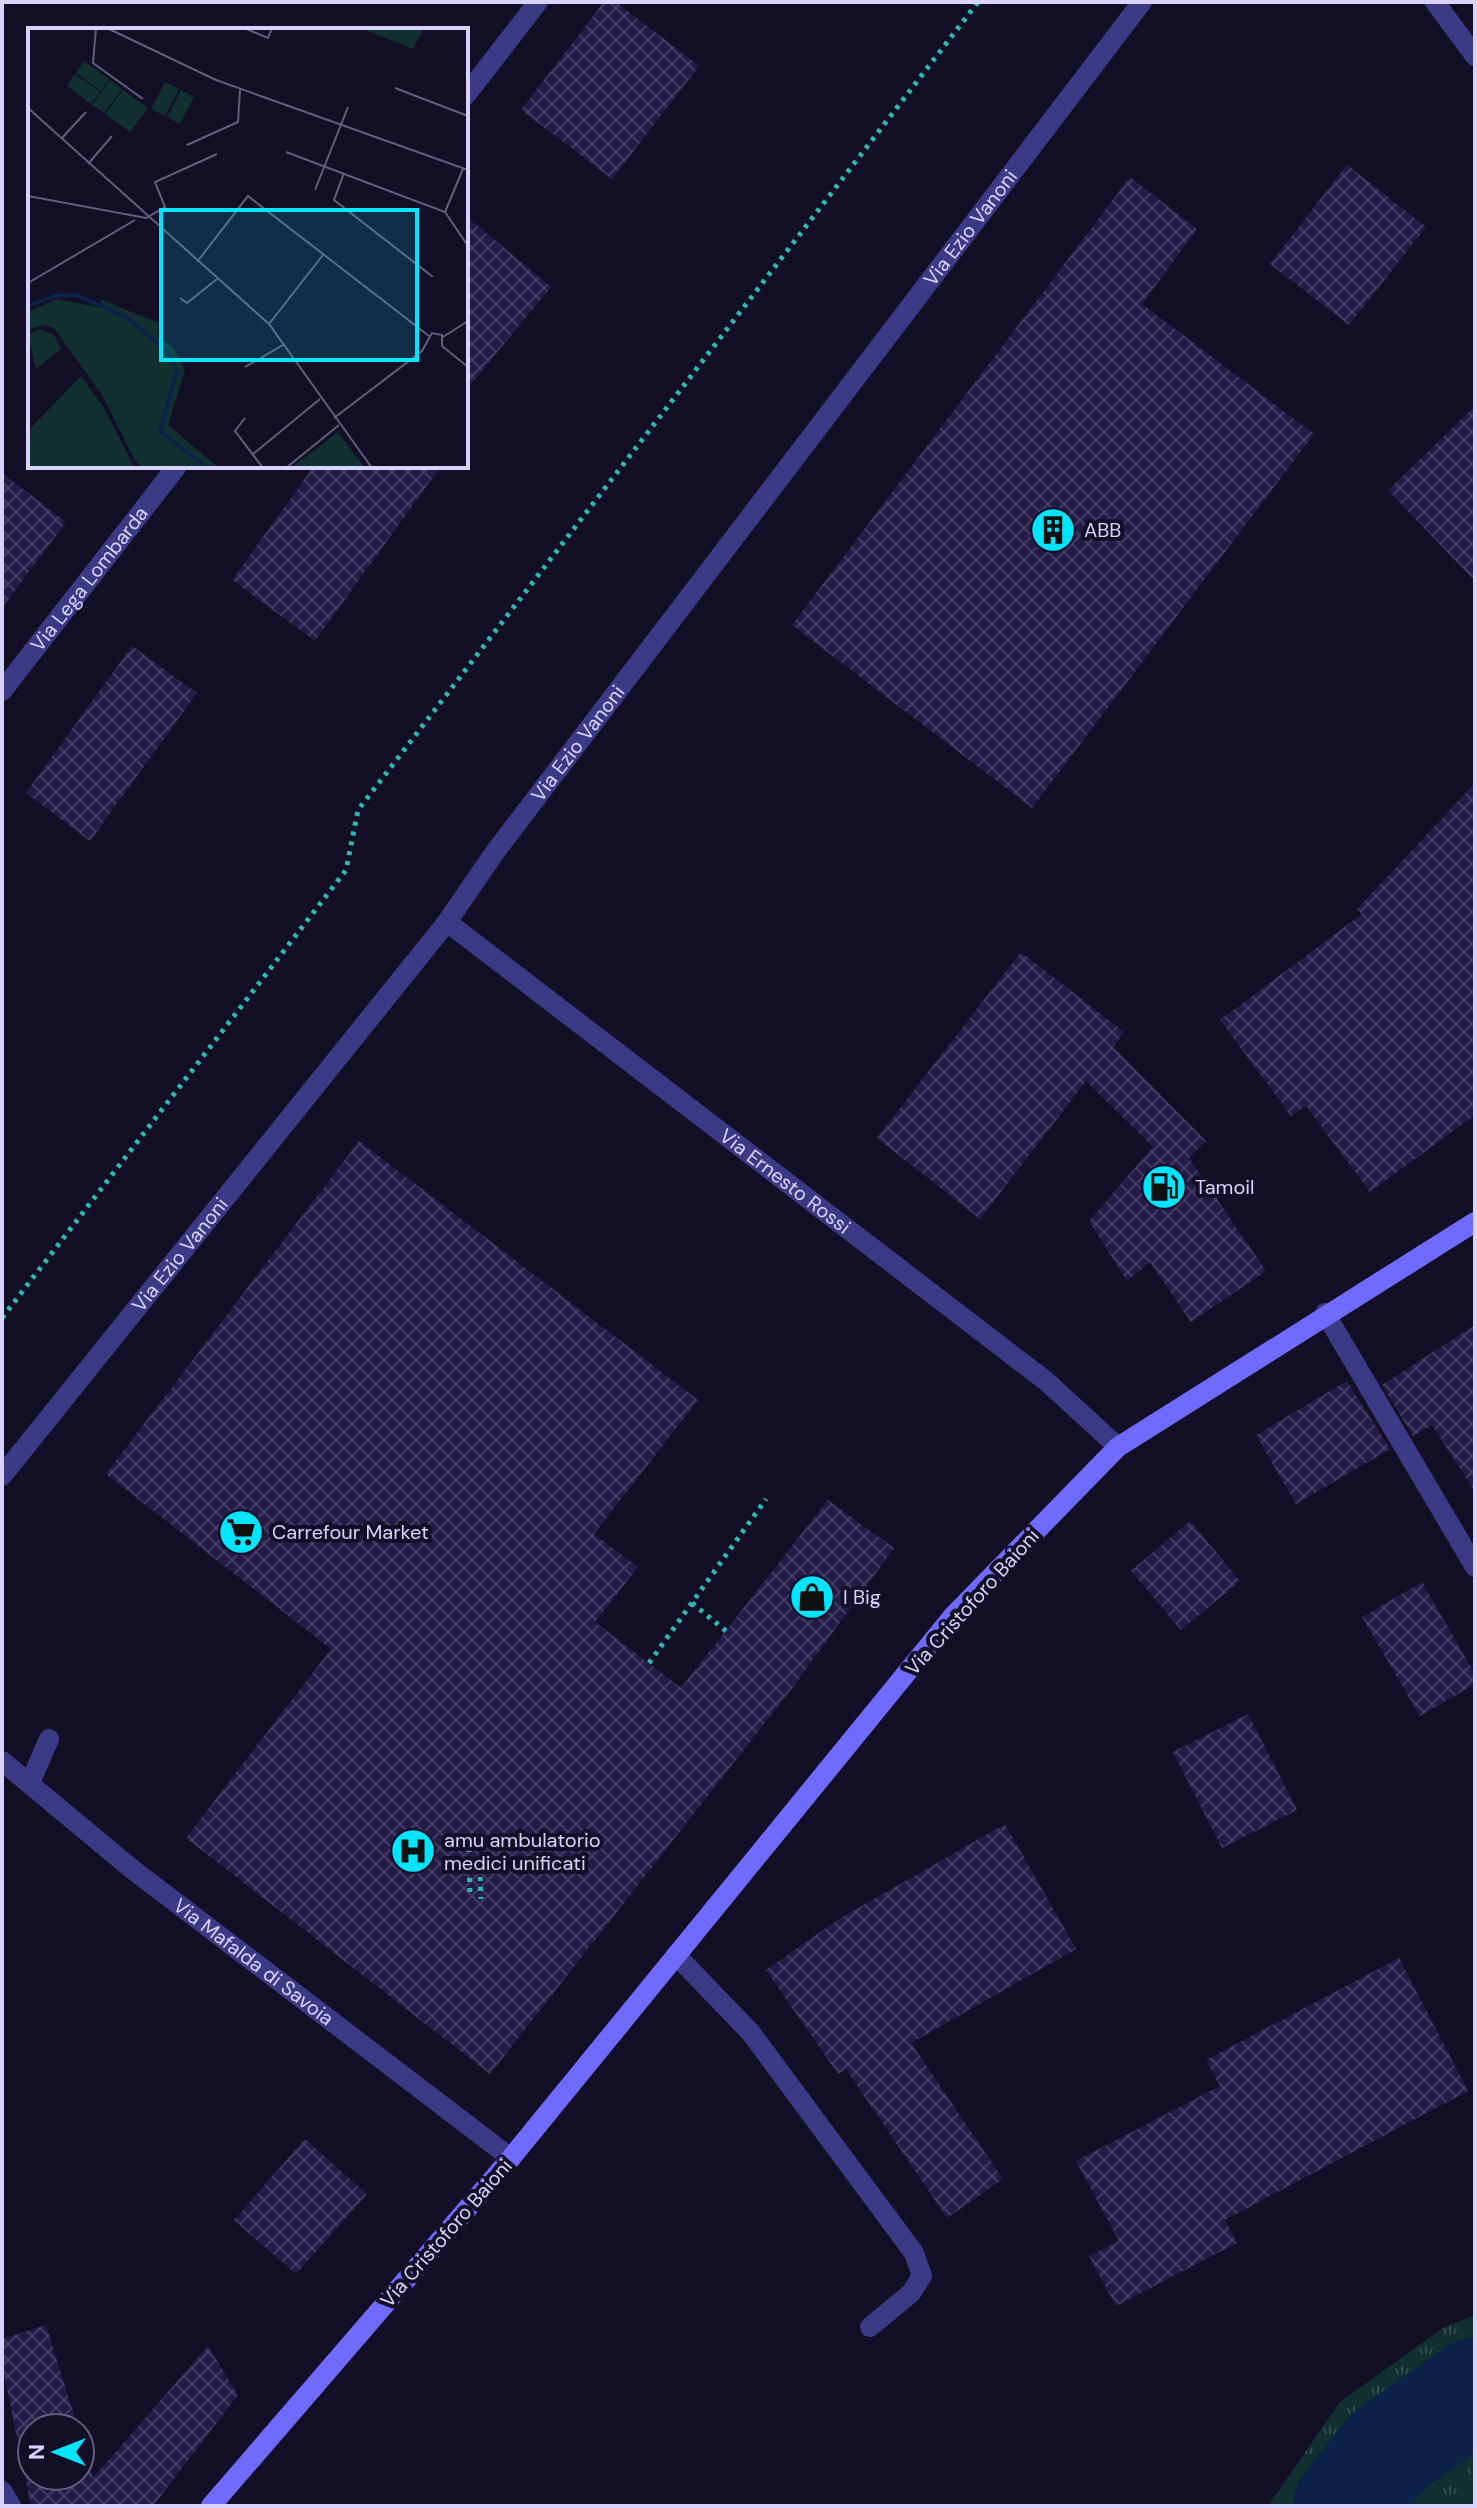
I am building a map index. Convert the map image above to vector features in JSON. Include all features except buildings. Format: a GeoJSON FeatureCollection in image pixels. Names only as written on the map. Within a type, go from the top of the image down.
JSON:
{"type":"FeatureCollection","features":[{"type":"Feature","properties":{"kind":"street"},"geometry":{"type":"LineString","coordinates":[[468,92],[538,2]]}},
{"type":"Feature","properties":{"kind":"street","name":"Via Ezio Vanoni"},"geometry":{"type":"LineString","coordinates":[[2,1476],[447,922],[505,839],[1142,2]]}},
{"type":"Feature","properties":{"kind":"street"},"geometry":{"type":"LineString","coordinates":[[1435,2],[1475,56]]}},
{"type":"Feature","properties":{"kind":"street","name":"Via Lega Lombarda"},"geometry":{"type":"LineString","coordinates":[[2,691],[175,468]]}},
{"type":"Feature","properties":{"kind":"street","name":"Via Ernesto Rossi"},"geometry":{"type":"LineString","coordinates":[[447,922],[1046,1381],[1118,1447]]}},
{"type":"Feature","properties":{"kind":"street","name":"Via Cristoforo Baioni"},"geometry":{"type":"LineString","coordinates":[[211,2506],[511,2158],[953,1616],[1118,1447],[1325,1313],[1475,1222]]}},
{"type":"Feature","properties":{"kind":"street"},"geometry":{"type":"LineString","coordinates":[[1325,1313],[1475,1567]]}},
{"type":"Feature","properties":{"kind":"street"},"geometry":{"type":"LineString","coordinates":[[30,1783],[49,1739]]}},
{"type":"Feature","properties":{"kind":"street","name":"Via Mafalda di Savoia"},"geometry":{"type":"LineString","coordinates":[[2,1761],[132,1869],[511,2158]]}},
{"type":"Feature","properties":{"kind":"street"},"geometry":{"type":"LineString","coordinates":[[676,1955],[751,2033],[914,2253],[922,2276],[911,2293],[870,2327]]}},
{"type":"Feature","properties":{"kind":"street"},"geometry":{"type":"LineString","coordinates":[[2,2491],[11,2506]]}},
{"type":"Feature","properties":{"kind":"path"},"geometry":{"type":"LineString","coordinates":[[2,1318],[346,870],[358,810],[978,2]]}},
{"type":"Feature","properties":{"kind":"path"},"geometry":{"type":"LineString","coordinates":[[649,1663],[766,1499]]}},
{"type":"Feature","properties":{"kind":"path"},"geometry":{"type":"LineString","coordinates":[[692,1603],[726,1631]]}},
{"type":"Feature","properties":{"kind":"path"},"geometry":{"type":"LineString","coordinates":[[479,1847],[481,1899]]}},
{"type":"Feature","properties":{"kind":"path"},"geometry":{"type":"LineString","coordinates":[[469,1848],[470,1897]]}},
{"type":"Feature","properties":{"kind":"green space"},"geometry":{"type":"Polygon","coordinates":[[[1475,2315],[1475,2506],[1268,2506],[1340,2402],[1443,2328],[1475,2315]]]}},
{"type":"Feature","properties":{"kind":"waterway"},"geometry":{"type":"LineString","coordinates":[[1345,2506],[1388,2451],[1475,2390]]}},
{"type":"Feature","properties":{"kind":"place","name":"ABB"},"geometry":{"type":"Point","coordinates":[1053,530]}},
{"type":"Feature","properties":{"kind":"place","name":"Tamoil"},"geometry":{"type":"Point","coordinates":[1164,1187]}},
{"type":"Feature","properties":{"kind":"place","name":"Carrefour Market"},"geometry":{"type":"Point","coordinates":[241,1532]}},
{"type":"Feature","properties":{"kind":"place","name":"I Big"},"geometry":{"type":"Point","coordinates":[812,1597]}},
{"type":"Feature","properties":{"kind":"place","name":"amu ambulatorio medici unificati"},"geometry":{"type":"Point","coordinates":[413,1851]}}]}
